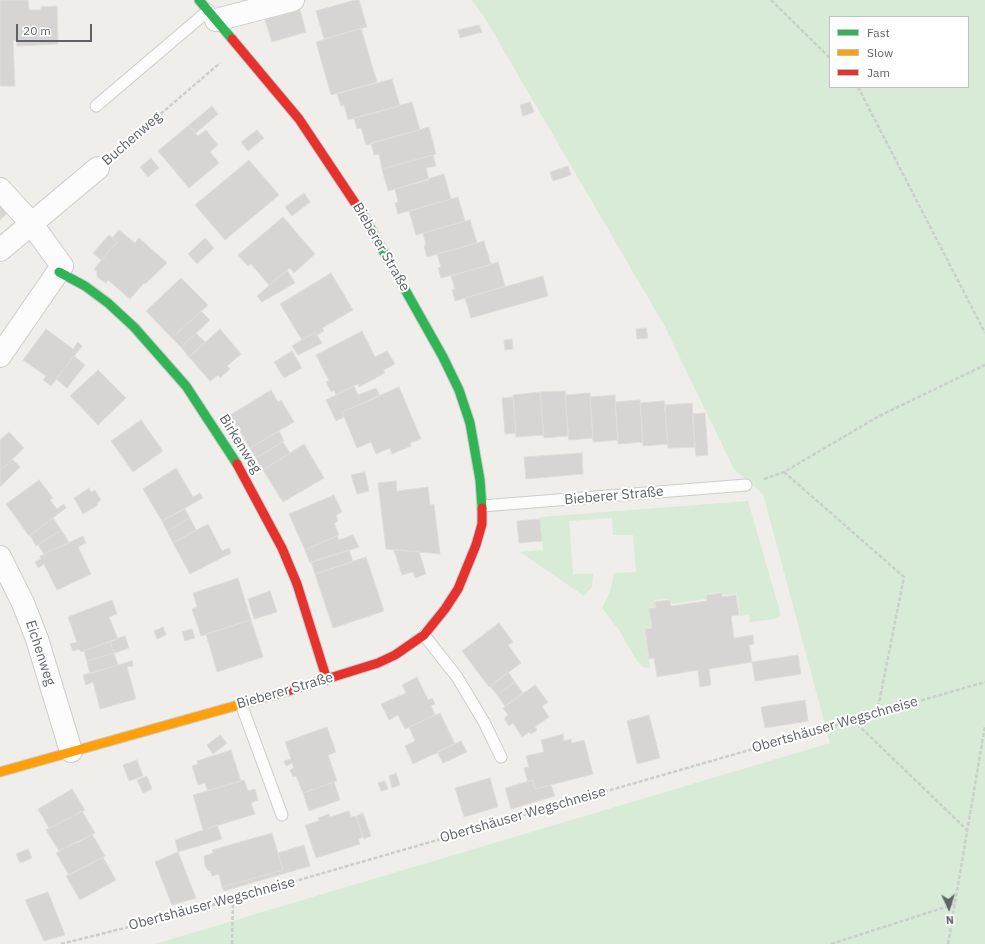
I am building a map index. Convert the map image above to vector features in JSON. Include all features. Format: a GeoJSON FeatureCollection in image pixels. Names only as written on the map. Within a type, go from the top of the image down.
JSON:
{"type":"FeatureCollection","features":[{"type":"Feature","properties":{"kind":"street","name":"Bieberer Straße"},"geometry":{"type":"LineString","coordinates":[[0,772],[327,680],[378,663],[409,646],[424,635],[441,615],[458,589],[476,545],[482,524],[482,506],[476,453],[470,423],[459,390],[443,356],[356,202],[299,119],[199,0]]}},
{"type":"Feature","properties":{"kind":"street"},"geometry":{"type":"LineString","coordinates":[[213,15],[293,0]]}},
{"type":"Feature","properties":{"kind":"street","name":"Buchenweg"},"geometry":{"type":"LineString","coordinates":[[0,250],[98,168]]}},
{"type":"Feature","properties":{"kind":"street"},"geometry":{"type":"LineString","coordinates":[[0,189],[31,223],[62,266],[0,356]]}},
{"type":"Feature","properties":{"kind":"street","name":"Birkenweg"},"geometry":{"type":"LineString","coordinates":[[59,272],[85,286],[108,303],[134,328],[186,386],[217,431],[248,481],[282,548],[297,584],[327,680]]}},
{"type":"Feature","properties":{"kind":"street","name":"Eichenweg"},"geometry":{"type":"LineString","coordinates":[[0,557],[23,603],[37,639],[71,751]]}},
{"type":"Feature","properties":{"kind":"lane"},"geometry":{"type":"LineString","coordinates":[[96,106],[213,15]]}},
{"type":"Feature","properties":{"kind":"lane","name":"Bieberer Straße"},"geometry":{"type":"LineString","coordinates":[[482,506],[746,485]]}},
{"type":"Feature","properties":{"kind":"lane"},"geometry":{"type":"LineString","coordinates":[[424,635],[457,677],[484,722],[501,757]]}},
{"type":"Feature","properties":{"kind":"lane"},"geometry":{"type":"LineString","coordinates":[[241,704],[282,815]]}},
{"type":"Feature","properties":{"kind":"path"},"geometry":{"type":"LineString","coordinates":[[771,0],[829,57]]}},
{"type":"Feature","properties":{"kind":"path","name":"Buchenweg"},"geometry":{"type":"LineString","coordinates":[[98,168],[226,59]]}},
{"type":"Feature","properties":{"kind":"path"},"geometry":{"type":"LineString","coordinates":[[859,88],[985,333]]}},
{"type":"Feature","properties":{"kind":"path"},"geometry":{"type":"LineString","coordinates":[[746,485],[784,472],[879,416],[985,364]]}},
{"type":"Feature","properties":{"kind":"path"},"geometry":{"type":"LineString","coordinates":[[784,472],[904,577],[877,713]]}},
{"type":"Feature","properties":{"kind":"path","name":"Obertshäuser Wegschneise"},"geometry":{"type":"LineString","coordinates":[[61,944],[232,899],[985,682]]}},
{"type":"Feature","properties":{"kind":"path"},"geometry":{"type":"LineString","coordinates":[[853,720],[967,830]]}},
{"type":"Feature","properties":{"kind":"path"},"geometry":{"type":"LineString","coordinates":[[948,944],[985,726]]}},
{"type":"Feature","properties":{"kind":"path"},"geometry":{"type":"LineString","coordinates":[[232,899],[232,944]]}},
{"type":"Feature","properties":{"kind":"path"},"geometry":{"type":"LineString","coordinates":[[831,944],[955,904]]}},
{"type":"Feature","properties":{"kind":"green space"},"geometry":{"type":"Polygon","coordinates":[[[471,0],[985,0],[985,944],[155,944],[830,743],[763,494],[734,469],[664,325],[483,15],[471,0]]]}},
{"type":"Feature","properties":{"kind":"green space"},"geometry":{"type":"Polygon","coordinates":[[[748,501],[780,616],[775,619],[750,622],[749,615],[740,616],[737,594],[723,595],[722,592],[705,594],[706,599],[672,604],[670,599],[655,600],[655,607],[649,607],[651,627],[644,629],[650,668],[643,667],[637,661],[619,630],[602,608],[610,592],[614,573],[636,572],[633,535],[613,535],[612,518],[569,521],[573,574],[593,574],[592,587],[584,596],[520,552],[543,550],[540,517],[748,501]]]}},
{"type":"Feature","properties":{"kind":"building"},"geometry":{"type":"Polygon","coordinates":[[[0,0],[28,0],[29,10],[41,10],[41,7],[57,6],[58,44],[17,46],[17,41],[13,40],[15,86],[0,86],[0,0]]]}},
{"type":"Feature","properties":{"kind":"building"},"geometry":{"type":"Polygon","coordinates":[[[359,0],[367,27],[324,39],[316,11],[359,0]]]}},
{"type":"Feature","properties":{"kind":"building"},"geometry":{"type":"Polygon","coordinates":[[[300,10],[306,32],[272,42],[265,20],[300,10]]]}},
{"type":"Feature","properties":{"kind":"building"},"geometry":{"type":"Polygon","coordinates":[[[479,25],[482,32],[460,38],[458,30],[479,25]]]}},
{"type":"Feature","properties":{"kind":"building"},"geometry":{"type":"Polygon","coordinates":[[[361,28],[377,82],[331,95],[316,42],[361,28]]]}},
{"type":"Feature","properties":{"kind":"building"},"geometry":{"type":"Polygon","coordinates":[[[392,79],[400,106],[348,120],[344,105],[341,106],[337,94],[392,79]]]}},
{"type":"Feature","properties":{"kind":"building"},"geometry":{"type":"Polygon","coordinates":[[[412,102],[420,130],[366,145],[361,128],[357,129],[354,118],[412,102]]]}},
{"type":"Feature","properties":{"kind":"building"},"geometry":{"type":"Polygon","coordinates":[[[530,102],[534,112],[523,116],[520,105],[530,102]]]}},
{"type":"Feature","properties":{"kind":"building"},"geometry":{"type":"Polygon","coordinates":[[[212,106],[218,114],[196,133],[189,125],[212,106]]]}},
{"type":"Feature","properties":{"kind":"building"},"geometry":{"type":"Polygon","coordinates":[[[189,125],[198,136],[206,130],[218,145],[210,152],[219,163],[189,188],[158,151],[189,125]]]}},
{"type":"Feature","properties":{"kind":"building"},"geometry":{"type":"Polygon","coordinates":[[[429,127],[436,154],[382,169],[379,154],[374,155],[371,143],[429,127]]]}},
{"type":"Feature","properties":{"kind":"building"},"geometry":{"type":"Polygon","coordinates":[[[257,130],[264,138],[248,151],[241,142],[257,130]]]}},
{"type":"Feature","properties":{"kind":"building"},"geometry":{"type":"Polygon","coordinates":[[[433,155],[436,166],[426,168],[429,180],[388,191],[382,169],[433,155]]]}},
{"type":"Feature","properties":{"kind":"building"},"geometry":{"type":"Polygon","coordinates":[[[151,158],[159,168],[148,177],[140,167],[151,158]]]}},
{"type":"Feature","properties":{"kind":"building"},"geometry":{"type":"Polygon","coordinates":[[[249,160],[279,195],[225,240],[195,205],[249,160]]]}},
{"type":"Feature","properties":{"kind":"building"},"geometry":{"type":"Polygon","coordinates":[[[568,166],[571,175],[553,181],[550,172],[568,166]]]}},
{"type":"Feature","properties":{"kind":"building"},"geometry":{"type":"Polygon","coordinates":[[[444,174],[451,199],[398,214],[395,203],[398,202],[395,189],[444,174]]]}},
{"type":"Feature","properties":{"kind":"building"},"geometry":{"type":"Polygon","coordinates":[[[304,193],[310,202],[292,216],[285,207],[304,193]]]}},
{"type":"Feature","properties":{"kind":"building"},"geometry":{"type":"Polygon","coordinates":[[[458,197],[465,221],[416,235],[409,211],[458,197]]]}},
{"type":"Feature","properties":{"kind":"building"},"geometry":{"type":"Polygon","coordinates":[[[0,200],[10,210],[0,220],[0,200]]]}},
{"type":"Feature","properties":{"kind":"building"},"geometry":{"type":"Polygon","coordinates":[[[283,217],[315,254],[294,273],[290,268],[269,285],[251,264],[248,266],[238,255],[283,217]]]}},
{"type":"Feature","properties":{"kind":"building"},"geometry":{"type":"Polygon","coordinates":[[[470,220],[477,243],[427,257],[423,233],[470,220]]]}},
{"type":"Feature","properties":{"kind":"building"},"geometry":{"type":"Polygon","coordinates":[[[119,230],[135,243],[139,238],[167,263],[145,284],[144,283],[130,299],[108,280],[106,283],[97,277],[97,271],[94,269],[117,242],[112,238],[119,230]]]}},
{"type":"Feature","properties":{"kind":"building"},"geometry":{"type":"Polygon","coordinates":[[[109,235],[117,242],[101,260],[93,253],[109,235]]]}},
{"type":"Feature","properties":{"kind":"building"},"geometry":{"type":"Polygon","coordinates":[[[205,238],[214,248],[197,264],[188,254],[205,238]]]}},
{"type":"Feature","properties":{"kind":"building"},"geometry":{"type":"Polygon","coordinates":[[[484,241],[491,265],[441,278],[438,268],[441,267],[437,254],[484,241]]]}},
{"type":"Feature","properties":{"kind":"building"},"geometry":{"type":"Polygon","coordinates":[[[498,262],[505,286],[455,301],[452,290],[455,289],[451,276],[498,262]]]}},
{"type":"Feature","properties":{"kind":"building"},"geometry":{"type":"Polygon","coordinates":[[[287,270],[295,283],[262,302],[257,296],[287,270]]]}},
{"type":"Feature","properties":{"kind":"building"},"geometry":{"type":"Polygon","coordinates":[[[331,273],[353,310],[322,328],[324,331],[317,335],[315,332],[302,340],[280,304],[331,273]]]}},
{"type":"Feature","properties":{"kind":"building"},"geometry":{"type":"Polygon","coordinates":[[[543,276],[548,296],[471,318],[465,298],[543,276]]]}},
{"type":"Feature","properties":{"kind":"building"},"geometry":{"type":"Polygon","coordinates":[[[181,278],[208,305],[172,338],[146,311],[181,278]]]}},
{"type":"Feature","properties":{"kind":"building"},"geometry":{"type":"Polygon","coordinates":[[[201,311],[210,320],[181,347],[172,338],[201,311]]]}},
{"type":"Feature","properties":{"kind":"building"},"geometry":{"type":"Polygon","coordinates":[[[646,328],[648,338],[637,339],[636,329],[646,328]]]}},
{"type":"Feature","properties":{"kind":"building"},"geometry":{"type":"Polygon","coordinates":[[[46,329],[73,349],[78,342],[82,346],[51,386],[43,380],[46,376],[23,360],[46,329]]]}},
{"type":"Feature","properties":{"kind":"building"},"geometry":{"type":"Polygon","coordinates":[[[220,329],[241,354],[227,366],[230,369],[220,378],[218,375],[210,381],[189,357],[220,329]]]}},
{"type":"Feature","properties":{"kind":"building"},"geometry":{"type":"Polygon","coordinates":[[[362,331],[375,357],[387,351],[395,364],[383,370],[385,373],[359,387],[358,384],[336,395],[334,390],[331,392],[326,382],[329,381],[316,355],[362,331]]]}},
{"type":"Feature","properties":{"kind":"building"},"geometry":{"type":"Polygon","coordinates":[[[315,332],[322,343],[298,355],[292,346],[315,332]]]}},
{"type":"Feature","properties":{"kind":"building"},"geometry":{"type":"Polygon","coordinates":[[[196,333],[205,342],[189,357],[181,347],[196,333]]]}},
{"type":"Feature","properties":{"kind":"building"},"geometry":{"type":"Polygon","coordinates":[[[512,339],[513,349],[505,350],[504,340],[512,339]]]}},
{"type":"Feature","properties":{"kind":"building"},"geometry":{"type":"Polygon","coordinates":[[[292,351],[302,368],[284,378],[274,362],[292,351]]]}},
{"type":"Feature","properties":{"kind":"building"},"geometry":{"type":"Polygon","coordinates":[[[74,356],[85,365],[67,388],[56,379],[74,356]]]}},
{"type":"Feature","properties":{"kind":"building"},"geometry":{"type":"Polygon","coordinates":[[[98,370],[126,398],[98,425],[70,396],[98,370]]]}},
{"type":"Feature","properties":{"kind":"building"},"geometry":{"type":"Polygon","coordinates":[[[354,386],[358,395],[376,388],[380,396],[342,412],[344,417],[336,421],[326,400],[354,386]]]}},
{"type":"Feature","properties":{"kind":"building"},"geometry":{"type":"Polygon","coordinates":[[[399,387],[421,439],[410,443],[411,446],[392,454],[390,448],[376,454],[371,442],[357,448],[342,412],[399,387]]]}},
{"type":"Feature","properties":{"kind":"building"},"geometry":{"type":"Polygon","coordinates":[[[271,390],[278,402],[281,400],[294,422],[250,448],[230,415],[271,390]]]}},
{"type":"Feature","properties":{"kind":"building"},"geometry":{"type":"Polygon","coordinates":[[[565,391],[568,436],[544,438],[540,392],[565,391]]]}},
{"type":"Feature","properties":{"kind":"building"},"geometry":{"type":"Polygon","coordinates":[[[540,392],[544,435],[516,437],[513,395],[540,392]]]}},
{"type":"Feature","properties":{"kind":"building"},"geometry":{"type":"Polygon","coordinates":[[[590,393],[593,438],[569,440],[565,395],[590,393]]]}},
{"type":"Feature","properties":{"kind":"building"},"geometry":{"type":"Polygon","coordinates":[[[615,395],[618,440],[593,442],[590,397],[615,395]]]}},
{"type":"Feature","properties":{"kind":"building"},"geometry":{"type":"Polygon","coordinates":[[[513,397],[516,433],[505,434],[502,398],[513,397]]]}},
{"type":"Feature","properties":{"kind":"building"},"geometry":{"type":"Polygon","coordinates":[[[640,400],[643,442],[618,444],[615,402],[640,400]]]}},
{"type":"Feature","properties":{"kind":"building"},"geometry":{"type":"Polygon","coordinates":[[[664,401],[668,444],[643,446],[640,403],[664,401]]]}},
{"type":"Feature","properties":{"kind":"building"},"geometry":{"type":"Polygon","coordinates":[[[692,403],[695,447],[668,448],[665,405],[692,403]]]}},
{"type":"Feature","properties":{"kind":"building"},"geometry":{"type":"Polygon","coordinates":[[[705,413],[708,455],[696,456],[692,414],[705,413]]]}},
{"type":"Feature","properties":{"kind":"building"},"geometry":{"type":"Polygon","coordinates":[[[141,420],[163,451],[133,472],[111,441],[141,420]]]}},
{"type":"Feature","properties":{"kind":"building"},"geometry":{"type":"Polygon","coordinates":[[[279,431],[284,441],[256,458],[250,448],[279,431]]]}},
{"type":"Feature","properties":{"kind":"building"},"geometry":{"type":"Polygon","coordinates":[[[9,432],[24,448],[0,471],[0,440],[9,432]]]}},
{"type":"Feature","properties":{"kind":"building"},"geometry":{"type":"Polygon","coordinates":[[[283,442],[290,453],[263,470],[256,458],[283,442]]]}},
{"type":"Feature","properties":{"kind":"building"},"geometry":{"type":"Polygon","coordinates":[[[304,444],[324,478],[283,502],[263,470],[304,444]]]}},
{"type":"Feature","properties":{"kind":"building"},"geometry":{"type":"Polygon","coordinates":[[[582,453],[583,474],[526,479],[524,457],[582,453]]]}},
{"type":"Feature","properties":{"kind":"building"},"geometry":{"type":"Polygon","coordinates":[[[12,459],[20,467],[0,487],[0,471],[12,459]]]}},
{"type":"Feature","properties":{"kind":"building"},"geometry":{"type":"Polygon","coordinates":[[[176,468],[193,497],[200,493],[203,498],[162,521],[143,489],[176,468]]]}},
{"type":"Feature","properties":{"kind":"building"},"geometry":{"type":"Polygon","coordinates":[[[365,472],[369,491],[357,494],[351,475],[365,472]]]}},
{"type":"Feature","properties":{"kind":"building"},"geometry":{"type":"Polygon","coordinates":[[[39,480],[53,498],[50,500],[57,509],[64,504],[66,508],[29,536],[6,504],[39,480]]]}},
{"type":"Feature","properties":{"kind":"building"},"geometry":{"type":"Polygon","coordinates":[[[396,481],[397,491],[428,487],[430,505],[434,504],[440,554],[386,549],[378,483],[396,481]]]}},
{"type":"Feature","properties":{"kind":"building"},"geometry":{"type":"Polygon","coordinates":[[[89,488],[91,492],[95,490],[101,500],[97,503],[98,505],[83,514],[74,498],[89,488]]]}},
{"type":"Feature","properties":{"kind":"building"},"geometry":{"type":"Polygon","coordinates":[[[334,495],[342,512],[336,515],[338,521],[334,523],[339,535],[305,550],[289,514],[334,495]]]}},
{"type":"Feature","properties":{"kind":"building"},"geometry":{"type":"Polygon","coordinates":[[[185,509],[190,518],[167,531],[162,521],[185,509]]]}},
{"type":"Feature","properties":{"kind":"building"},"geometry":{"type":"Polygon","coordinates":[[[53,518],[61,530],[36,546],[30,535],[53,518]]]}},
{"type":"Feature","properties":{"kind":"building"},"geometry":{"type":"Polygon","coordinates":[[[190,518],[196,530],[173,543],[167,531],[190,518]]]}},
{"type":"Feature","properties":{"kind":"building"},"geometry":{"type":"Polygon","coordinates":[[[540,519],[542,541],[519,543],[517,521],[540,519]]]}},
{"type":"Feature","properties":{"kind":"building"},"geometry":{"type":"Polygon","coordinates":[[[208,524],[222,551],[229,548],[231,553],[190,574],[173,543],[208,524]]]}},
{"type":"Feature","properties":{"kind":"building"},"geometry":{"type":"Polygon","coordinates":[[[61,530],[69,542],[44,554],[38,545],[61,530]]]}},
{"type":"Feature","properties":{"kind":"building"},"geometry":{"type":"Polygon","coordinates":[[[353,535],[359,547],[310,563],[305,550],[337,536],[339,540],[353,535]]]}},
{"type":"Feature","properties":{"kind":"building"},"geometry":{"type":"Polygon","coordinates":[[[83,536],[86,543],[78,547],[91,574],[57,590],[44,564],[38,568],[35,562],[41,559],[40,556],[83,536]]]}},
{"type":"Feature","properties":{"kind":"building"},"geometry":{"type":"Polygon","coordinates":[[[349,550],[353,562],[315,574],[311,562],[349,550]]]}},
{"type":"Feature","properties":{"kind":"building"},"geometry":{"type":"Polygon","coordinates":[[[394,550],[419,552],[426,574],[415,578],[413,572],[402,575],[394,550]]]}},
{"type":"Feature","properties":{"kind":"building"},"geometry":{"type":"Polygon","coordinates":[[[366,557],[384,611],[333,628],[315,574],[366,557]]]}},
{"type":"Feature","properties":{"kind":"building"},"geometry":{"type":"Polygon","coordinates":[[[238,578],[251,620],[201,636],[192,609],[197,607],[193,593],[238,578]]]}},
{"type":"Feature","properties":{"kind":"building"},"geometry":{"type":"Polygon","coordinates":[[[270,591],[277,612],[254,619],[248,599],[270,591]]]}},
{"type":"Feature","properties":{"kind":"building"},"geometry":{"type":"Polygon","coordinates":[[[722,593],[722,597],[736,595],[739,615],[731,616],[734,638],[753,635],[754,644],[749,645],[752,662],[709,669],[711,685],[700,687],[698,670],[657,677],[654,658],[649,659],[645,629],[652,628],[649,608],[656,608],[655,602],[670,600],[671,606],[707,601],[706,595],[722,593]]]}},
{"type":"Feature","properties":{"kind":"building"},"geometry":{"type":"Polygon","coordinates":[[[112,600],[117,614],[109,617],[118,639],[81,652],[79,649],[73,651],[70,644],[77,642],[68,617],[112,600]]]}},
{"type":"Feature","properties":{"kind":"building"},"geometry":{"type":"Polygon","coordinates":[[[251,620],[263,657],[217,672],[206,634],[251,620]]]}},
{"type":"Feature","properties":{"kind":"building"},"geometry":{"type":"Polygon","coordinates":[[[499,623],[513,642],[508,645],[521,663],[489,687],[462,651],[499,623]]]}},
{"type":"Feature","properties":{"kind":"building"},"geometry":{"type":"Polygon","coordinates":[[[163,627],[166,635],[157,639],[154,631],[163,627]]]}},
{"type":"Feature","properties":{"kind":"building"},"geometry":{"type":"Polygon","coordinates":[[[192,629],[195,638],[185,641],[182,632],[192,629]]]}},
{"type":"Feature","properties":{"kind":"building"},"geometry":{"type":"Polygon","coordinates":[[[125,636],[129,648],[114,653],[110,641],[125,636]]]}},
{"type":"Feature","properties":{"kind":"building"},"geometry":{"type":"Polygon","coordinates":[[[110,641],[114,653],[87,661],[84,651],[110,641]]]}},
{"type":"Feature","properties":{"kind":"building"},"geometry":{"type":"Polygon","coordinates":[[[114,653],[118,665],[90,674],[87,661],[114,653]]]}},
{"type":"Feature","properties":{"kind":"building"},"geometry":{"type":"Polygon","coordinates":[[[798,655],[801,674],[755,681],[752,662],[798,655]]]}},
{"type":"Feature","properties":{"kind":"building"},"geometry":{"type":"Polygon","coordinates":[[[132,661],[133,666],[127,667],[136,699],[100,709],[93,682],[86,685],[83,675],[132,661]]]}},
{"type":"Feature","properties":{"kind":"building"},"geometry":{"type":"Polygon","coordinates":[[[508,672],[515,682],[497,695],[490,686],[508,672]]]}},
{"type":"Feature","properties":{"kind":"building"},"geometry":{"type":"Polygon","coordinates":[[[417,677],[428,700],[432,698],[435,704],[431,706],[435,715],[405,729],[398,715],[389,720],[381,704],[406,693],[402,685],[417,677]]]}},
{"type":"Feature","properties":{"kind":"building"},"geometry":{"type":"Polygon","coordinates":[[[515,682],[523,693],[505,706],[497,695],[515,682]]]}},
{"type":"Feature","properties":{"kind":"building"},"geometry":{"type":"Polygon","coordinates":[[[535,685],[548,702],[542,706],[549,717],[535,727],[537,730],[531,734],[529,732],[522,737],[513,723],[509,726],[504,719],[508,715],[503,708],[535,685]]]}},
{"type":"Feature","properties":{"kind":"building"},"geometry":{"type":"Polygon","coordinates":[[[805,700],[808,721],[765,728],[761,707],[805,700]]]}},
{"type":"Feature","properties":{"kind":"building"},"geometry":{"type":"Polygon","coordinates":[[[440,713],[455,744],[413,764],[405,746],[415,741],[409,727],[440,713]]]}},
{"type":"Feature","properties":{"kind":"building"},"geometry":{"type":"Polygon","coordinates":[[[649,715],[660,758],[637,764],[627,721],[649,715]]]}},
{"type":"Feature","properties":{"kind":"building"},"geometry":{"type":"Polygon","coordinates":[[[327,727],[336,752],[328,755],[337,781],[303,793],[296,776],[293,777],[290,770],[294,768],[292,763],[286,766],[284,761],[291,759],[285,742],[327,727]]]}},
{"type":"Feature","properties":{"kind":"building"},"geometry":{"type":"Polygon","coordinates":[[[563,734],[564,741],[571,739],[572,743],[584,740],[593,774],[535,789],[533,780],[528,782],[524,768],[529,767],[526,756],[544,752],[541,740],[563,734]]]}},
{"type":"Feature","properties":{"kind":"building"},"geometry":{"type":"Polygon","coordinates":[[[220,735],[227,743],[213,754],[207,745],[220,735]]]}},
{"type":"Feature","properties":{"kind":"building"},"geometry":{"type":"Polygon","coordinates":[[[461,741],[467,752],[443,763],[437,752],[461,741]]]}},
{"type":"Feature","properties":{"kind":"building"},"geometry":{"type":"Polygon","coordinates":[[[231,750],[241,781],[208,791],[205,783],[198,785],[192,766],[198,764],[197,761],[231,750]]]}},
{"type":"Feature","properties":{"kind":"building"},"geometry":{"type":"Polygon","coordinates":[[[137,760],[143,776],[129,781],[123,765],[137,760]]]}},
{"type":"Feature","properties":{"kind":"building"},"geometry":{"type":"Polygon","coordinates":[[[396,773],[400,785],[392,788],[389,776],[396,773]]]}},
{"type":"Feature","properties":{"kind":"building"},"geometry":{"type":"Polygon","coordinates":[[[147,776],[152,789],[143,793],[137,780],[147,776]]]}},
{"type":"Feature","properties":{"kind":"building"},"geometry":{"type":"Polygon","coordinates":[[[490,778],[498,807],[464,817],[455,788],[490,778]]]}},
{"type":"Feature","properties":{"kind":"building"},"geometry":{"type":"Polygon","coordinates":[[[244,780],[248,791],[255,789],[258,800],[251,803],[255,814],[203,830],[193,795],[244,780]]]}},
{"type":"Feature","properties":{"kind":"building"},"geometry":{"type":"Polygon","coordinates":[[[533,780],[535,789],[551,785],[555,796],[511,809],[505,788],[533,780]]]}},
{"type":"Feature","properties":{"kind":"building"},"geometry":{"type":"Polygon","coordinates":[[[385,781],[388,789],[381,791],[378,783],[385,781]]]}},
{"type":"Feature","properties":{"kind":"building"},"geometry":{"type":"Polygon","coordinates":[[[334,782],[340,800],[309,811],[303,793],[334,782]]]}},
{"type":"Feature","properties":{"kind":"building"},"geometry":{"type":"Polygon","coordinates":[[[72,789],[85,810],[49,828],[38,809],[72,789]]]}},
{"type":"Feature","properties":{"kind":"building"},"geometry":{"type":"Polygon","coordinates":[[[82,811],[95,833],[59,851],[46,830],[82,811]]]}},
{"type":"Feature","properties":{"kind":"building"},"geometry":{"type":"Polygon","coordinates":[[[349,811],[351,817],[356,816],[363,837],[358,839],[360,844],[316,858],[305,825],[319,821],[318,818],[329,814],[330,817],[349,811]]]}},
{"type":"Feature","properties":{"kind":"building"},"geometry":{"type":"Polygon","coordinates":[[[363,813],[371,836],[364,839],[356,816],[363,813]]]}},
{"type":"Feature","properties":{"kind":"building"},"geometry":{"type":"Polygon","coordinates":[[[217,825],[222,839],[178,852],[175,840],[217,825]]]}},
{"type":"Feature","properties":{"kind":"building"},"geometry":{"type":"Polygon","coordinates":[[[272,833],[283,870],[222,887],[219,874],[212,876],[210,870],[208,871],[205,866],[204,856],[213,853],[212,850],[272,833]]]}},
{"type":"Feature","properties":{"kind":"building"},"geometry":{"type":"Polygon","coordinates":[[[92,834],[105,856],[69,875],[56,853],[77,841],[78,843],[92,834]]]}},
{"type":"Feature","properties":{"kind":"building"},"geometry":{"type":"Polygon","coordinates":[[[304,845],[310,866],[224,891],[222,887],[283,870],[278,853],[304,845]]]}},
{"type":"Feature","properties":{"kind":"building"},"geometry":{"type":"Polygon","coordinates":[[[28,849],[32,858],[20,863],[16,854],[28,849]]]}},
{"type":"Feature","properties":{"kind":"building"},"geometry":{"type":"Polygon","coordinates":[[[178,852],[196,898],[172,905],[155,862],[178,852]]]}},
{"type":"Feature","properties":{"kind":"building"},"geometry":{"type":"Polygon","coordinates":[[[103,857],[116,880],[80,900],[66,876],[103,857]]]}},
{"type":"Feature","properties":{"kind":"building"},"geometry":{"type":"Polygon","coordinates":[[[48,892],[65,935],[44,941],[25,900],[48,892]]]}},
{"type":"Feature","properties":{"kind":"traffic: fast"},"geometry":{"type":"LineString","coordinates":[[199,0],[232,39]]}},
{"type":"Feature","properties":{"kind":"traffic: fast"},"geometry":{"type":"LineString","coordinates":[[363,215],[443,357],[459,390],[470,423],[480,480],[482,508]]}},
{"type":"Feature","properties":{"kind":"traffic: fast"},"geometry":{"type":"LineString","coordinates":[[59,272],[85,286],[108,303],[134,327],[186,386],[237,464]]}},
{"type":"Feature","properties":{"kind":"traffic: slow"},"geometry":{"type":"LineString","coordinates":[[0,772],[288,691]]}},
{"type":"Feature","properties":{"kind":"traffic: jam"},"geometry":{"type":"LineString","coordinates":[[232,39],[299,119],[363,215]]}},
{"type":"Feature","properties":{"kind":"traffic: jam"},"geometry":{"type":"LineString","coordinates":[[237,464],[282,548],[297,584],[327,680]]}},
{"type":"Feature","properties":{"kind":"traffic: jam"},"geometry":{"type":"LineString","coordinates":[[288,691],[378,663],[395,655],[424,635],[445,609],[458,589],[476,545],[482,524],[482,508]]}}]}
